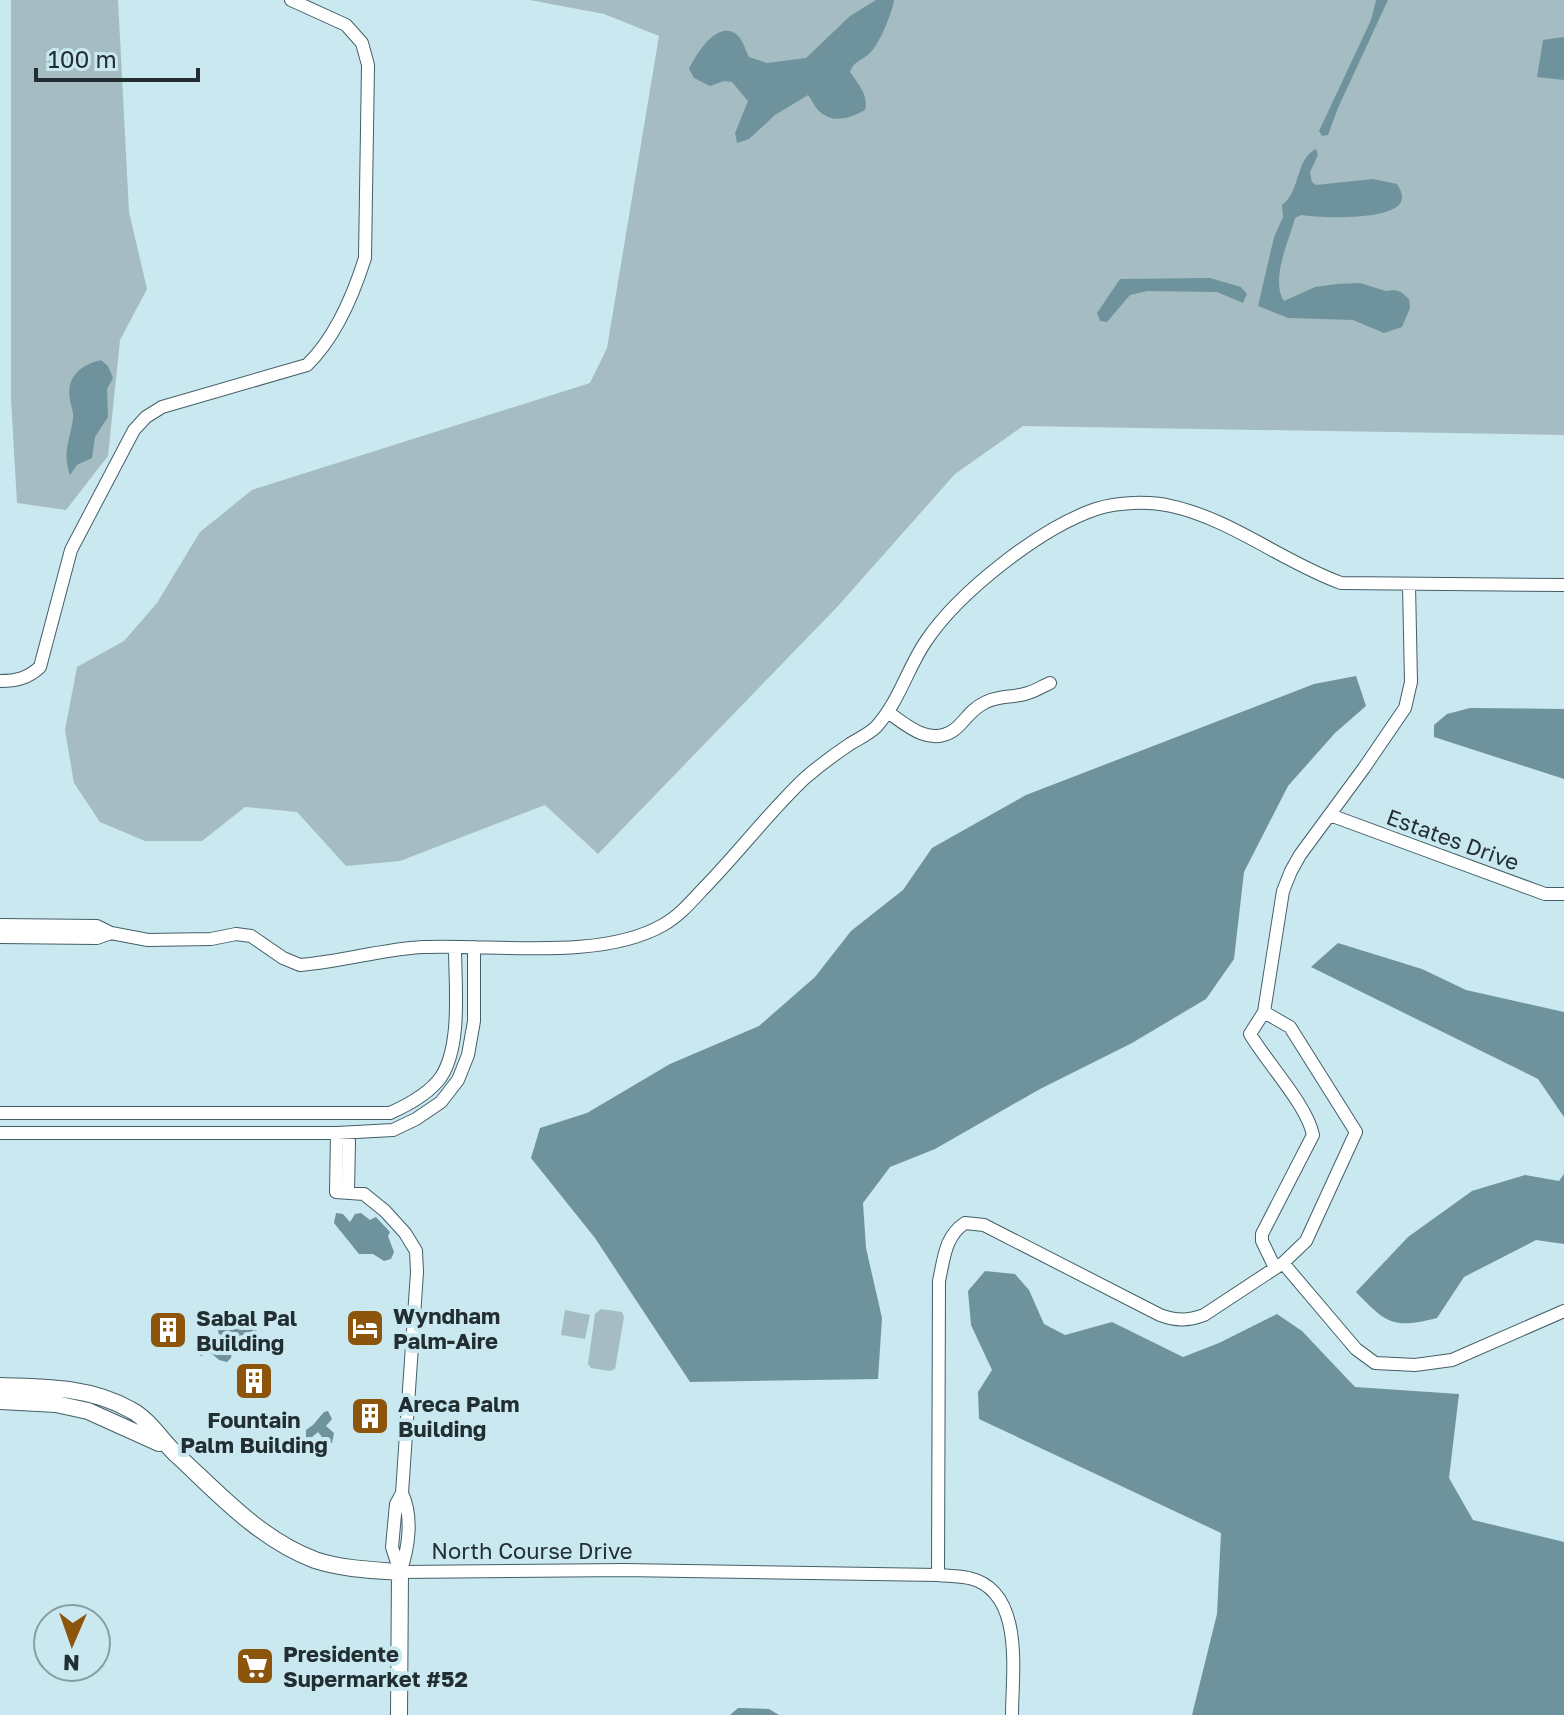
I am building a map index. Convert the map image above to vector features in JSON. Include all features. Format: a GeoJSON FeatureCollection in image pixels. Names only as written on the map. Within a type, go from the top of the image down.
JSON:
{"type":"FeatureCollection","features":[{"type":"Feature","properties":{"kind":"street"},"geometry":{"type":"LineString","coordinates":[[0,681],[15,681],[31,675],[40,667],[71,550],[134,430],[146,417],[162,407],[307,365],[324,349],[357,285],[365,258],[368,65],[362,43],[346,25],[291,0]]}},
{"type":"Feature","properties":{"kind":"street"},"geometry":{"type":"LineString","coordinates":[[0,925],[97,926],[111,933],[148,940],[211,939],[236,934],[251,936],[283,958],[300,965],[419,947],[605,946],[661,927],[699,895],[782,800],[813,772],[874,730],[902,690],[927,639],[970,592],[1007,560],[1067,521],[1099,508],[1133,503],[1170,506],[1212,520],[1311,572],[1341,583],[1564,585]]}},
{"type":"Feature","properties":{"kind":"street"},"geometry":{"type":"LineString","coordinates":[[1409,585],[1411,682],[1405,708],[1300,855],[1283,891],[1264,1012],[1250,1034],[1299,1106],[1313,1135],[1262,1234],[1262,1241],[1279,1266],[1356,1349],[1375,1363],[1415,1365],[1452,1360],[1564,1311]]}},
{"type":"Feature","properties":{"kind":"street"},"geometry":{"type":"LineString","coordinates":[[888,712],[916,733],[937,737],[952,732],[970,710],[987,701],[1028,693],[1050,683]]}},
{"type":"Feature","properties":{"kind":"street","name":"Estates Drive"},"geometry":{"type":"LineString","coordinates":[[1330,815],[1545,894],[1564,894]]}},
{"type":"Feature","properties":{"kind":"street"},"geometry":{"type":"LineString","coordinates":[[0,937],[97,938],[111,933]]}},
{"type":"Feature","properties":{"kind":"street"},"geometry":{"type":"LineString","coordinates":[[0,1113],[390,1113],[408,1105],[441,1077],[451,1052],[455,1020],[455,947]]}},
{"type":"Feature","properties":{"kind":"street"},"geometry":{"type":"LineString","coordinates":[[0,1133],[337,1133],[393,1130],[441,1102],[458,1080],[468,1055],[474,1021],[474,947]]}},
{"type":"Feature","properties":{"kind":"street"},"geometry":{"type":"LineString","coordinates":[[938,1575],[939,1281],[953,1231],[965,1223],[984,1225],[1174,1320],[1204,1315],[1279,1266],[1306,1241],[1356,1132],[1290,1027],[1264,1012]]}},
{"type":"Feature","properties":{"kind":"street"},"geometry":{"type":"LineString","coordinates":[[127,1114],[129,1132]]}},
{"type":"Feature","properties":{"kind":"street"},"geometry":{"type":"LineString","coordinates":[[225,1114],[227,1132]]}},
{"type":"Feature","properties":{"kind":"street"},"geometry":{"type":"LineString","coordinates":[[337,1133],[349,1141],[342,1192],[364,1194],[405,1233],[416,1251],[402,1493],[396,1504],[392,1547],[400,1572],[399,1715]]}},
{"type":"Feature","properties":{"kind":"street","name":"North Course Drive"},"geometry":{"type":"LineString","coordinates":[[0,1386],[57,1388],[101,1397],[138,1414],[167,1447],[246,1518],[285,1546],[339,1566],[400,1572],[625,1570],[938,1575],[972,1579],[994,1592],[1009,1617],[1013,1633],[1012,1715]]}},
{"type":"Feature","properties":{"kind":"street","name":"North Course Drive"},"geometry":{"type":"LineString","coordinates":[[0,1401],[56,1404],[88,1411],[167,1447]]}},
{"type":"Feature","properties":{"kind":"shaded area"},"geometry":{"type":"Polygon","coordinates":[[[11,0],[118,0],[129,212],[147,289],[120,340],[108,456],[66,510],[17,503],[11,399],[11,0]]]}},
{"type":"Feature","properties":{"kind":"shaded area"},"geometry":{"type":"Polygon","coordinates":[[[530,0],[1564,0],[1564,435],[1023,426],[955,474],[838,606],[598,854],[545,805],[400,861],[346,866],[297,812],[245,807],[202,841],[145,841],[100,822],[74,783],[65,730],[77,667],[124,641],[157,603],[200,532],[252,490],[590,383],[607,348],[659,36],[604,14],[530,0]]]}},
{"type":"Feature","properties":{"kind":"shaded area"},"geometry":{"type":"Polygon","coordinates":[[[876,0],[894,0],[888,21],[873,50],[850,72],[864,95],[865,110],[848,117],[831,118],[818,110],[808,95],[775,115],[749,139],[737,143],[735,133],[748,101],[732,82],[724,81],[710,86],[694,78],[689,69],[708,41],[722,31],[729,31],[740,39],[749,57],[767,63],[806,58],[850,16],[876,0]]]}},
{"type":"Feature","properties":{"kind":"shaded area"},"geometry":{"type":"Polygon","coordinates":[[[1376,0],[1388,0],[1328,135],[1322,136],[1319,131],[1371,20],[1376,0]]]}},
{"type":"Feature","properties":{"kind":"shaded area"},"geometry":{"type":"Polygon","coordinates":[[[1564,37],[1564,80],[1537,77],[1543,40],[1564,37]]]}},
{"type":"Feature","properties":{"kind":"shaded area"},"geometry":{"type":"Polygon","coordinates":[[[1316,149],[1318,155],[1310,172],[1316,185],[1373,179],[1397,184],[1402,199],[1395,208],[1370,215],[1301,215],[1295,218],[1280,271],[1280,292],[1284,301],[1315,287],[1337,284],[1360,283],[1386,291],[1394,290],[1409,299],[1410,308],[1402,327],[1384,333],[1353,320],[1288,318],[1258,306],[1274,237],[1283,217],[1282,205],[1292,192],[1304,160],[1316,149]]]}},
{"type":"Feature","properties":{"kind":"shaded area"},"geometry":{"type":"Polygon","coordinates":[[[1210,278],[1241,287],[1247,294],[1243,303],[1217,292],[1147,291],[1130,295],[1107,322],[1100,321],[1097,313],[1120,279],[1210,278]]]}},
{"type":"Feature","properties":{"kind":"shaded area"},"geometry":{"type":"Polygon","coordinates":[[[101,360],[108,366],[113,378],[107,389],[108,417],[95,437],[92,458],[77,465],[70,475],[67,453],[73,416],[70,385],[76,373],[101,360]]]}},
{"type":"Feature","properties":{"kind":"shaded area"},"geometry":{"type":"Polygon","coordinates":[[[1356,676],[1366,706],[1335,733],[1288,786],[1244,872],[1234,959],[1206,999],[1132,1043],[1040,1089],[935,1149],[890,1167],[863,1203],[866,1248],[882,1318],[878,1379],[690,1382],[595,1238],[531,1158],[540,1128],[587,1113],[670,1064],[759,1026],[815,977],[851,931],[903,890],[932,848],[1026,795],[1314,684],[1356,676]]]}},
{"type":"Feature","properties":{"kind":"shaded area"},"geometry":{"type":"Polygon","coordinates":[[[1470,708],[1564,709],[1564,779],[1434,737],[1434,725],[1447,714],[1470,708]]]}},
{"type":"Feature","properties":{"kind":"shaded area"},"geometry":{"type":"Polygon","coordinates":[[[1338,943],[1422,969],[1466,990],[1564,1012],[1564,1117],[1538,1079],[1311,967],[1338,943]]]}},
{"type":"Feature","properties":{"kind":"shaded area"},"geometry":{"type":"Polygon","coordinates":[[[1564,1174],[1564,1244],[1536,1240],[1464,1277],[1437,1318],[1410,1323],[1392,1321],[1356,1292],[1408,1237],[1472,1191],[1525,1175],[1559,1181],[1564,1174]]]}},
{"type":"Feature","properties":{"kind":"shaded area"},"geometry":{"type":"Polygon","coordinates":[[[336,1213],[343,1214],[350,1222],[355,1214],[361,1213],[370,1220],[376,1217],[390,1232],[388,1236],[394,1252],[391,1259],[384,1261],[373,1254],[359,1254],[334,1223],[336,1213]]]}},
{"type":"Feature","properties":{"kind":"shaded area"},"geometry":{"type":"Polygon","coordinates":[[[985,1271],[1015,1274],[1029,1290],[1044,1324],[1065,1335],[1112,1322],[1183,1357],[1277,1314],[1302,1331],[1355,1387],[1459,1394],[1449,1478],[1473,1520],[1564,1542],[1564,1715],[1192,1715],[1217,1614],[1221,1533],[979,1419],[978,1392],[992,1370],[971,1325],[968,1291],[985,1271]]]}},
{"type":"Feature","properties":{"kind":"shaded area"},"geometry":{"type":"Polygon","coordinates":[[[601,1309],[622,1312],[624,1317],[615,1369],[610,1371],[591,1368],[588,1364],[595,1314],[601,1309]]]}},
{"type":"Feature","properties":{"kind":"shaded area"},"geometry":{"type":"Polygon","coordinates":[[[565,1310],[590,1315],[585,1339],[561,1335],[565,1310]]]}},
{"type":"Feature","properties":{"kind":"shaded area"},"geometry":{"type":"Polygon","coordinates":[[[223,1322],[237,1329],[249,1324],[255,1326],[257,1332],[253,1337],[239,1337],[233,1342],[231,1358],[227,1362],[211,1353],[200,1356],[199,1341],[201,1339],[213,1345],[220,1341],[219,1326],[223,1322]]]}},
{"type":"Feature","properties":{"kind":"shaded area"},"geometry":{"type":"Polygon","coordinates":[[[328,1411],[332,1419],[326,1426],[334,1433],[332,1443],[326,1442],[318,1432],[306,1438],[306,1430],[328,1411]]]}},
{"type":"Feature","properties":{"kind":"shaded area"},"geometry":{"type":"Polygon","coordinates":[[[738,1708],[769,1709],[779,1715],[730,1715],[738,1708]]]}},
{"type":"Feature","properties":{"kind":"place","name":"Wyndham Palm-Aire"},"geometry":{"type":"Point","coordinates":[365,1328]}},
{"type":"Feature","properties":{"kind":"place","name":"Sabal Pal Building"},"geometry":{"type":"Point","coordinates":[168,1330]}},
{"type":"Feature","properties":{"kind":"place","name":"Fountain Palm Building"},"geometry":{"type":"Point","coordinates":[254,1381]}},
{"type":"Feature","properties":{"kind":"place","name":"Areca Palm Building"},"geometry":{"type":"Point","coordinates":[370,1416]}},
{"type":"Feature","properties":{"kind":"place","name":"Presidente Supermarket #52"},"geometry":{"type":"Point","coordinates":[255,1666]}}]}
